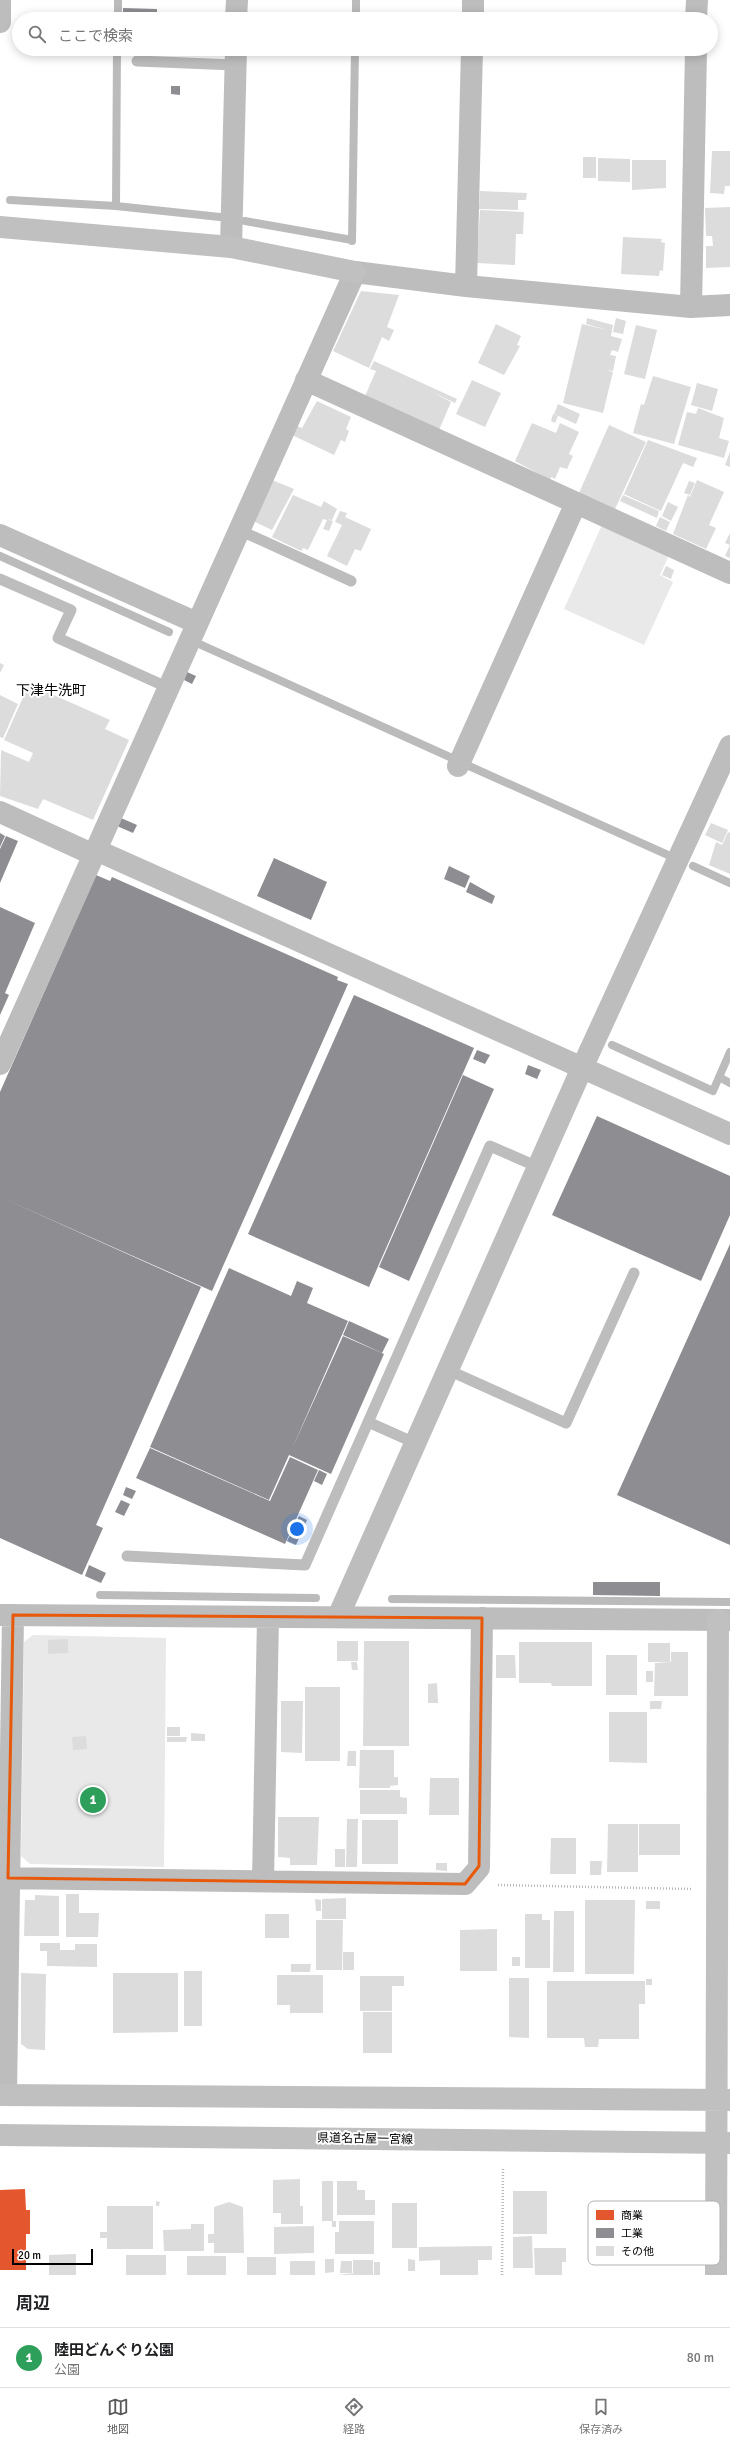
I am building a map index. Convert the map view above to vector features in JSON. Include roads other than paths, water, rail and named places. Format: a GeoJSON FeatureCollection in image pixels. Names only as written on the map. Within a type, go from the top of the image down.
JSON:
{"type":"FeatureCollection","features":[{"type":"Feature","properties":{"kind":"main road"},"geometry":{"type":"LineString","coordinates":[[0,227],[232,247],[355,272]]}},
{"type":"Feature","properties":{"kind":"main road"},"geometry":{"type":"LineString","coordinates":[[720,2201],[723,2143],[724,1620]]}},
{"type":"Feature","properties":{"kind":"main road"},"geometry":{"type":"LineString","coordinates":[[3,2095],[723,2100]]}},
{"type":"Feature","properties":{"kind":"main road","name":"県道名古屋一宮線"},"geometry":{"type":"LineString","coordinates":[[0,2134],[723,2143]]}},
{"type":"Feature","properties":{"kind":"main road"},"geometry":{"type":"LineString","coordinates":[[716,2275],[717,2265]]}},
{"type":"Feature","properties":{"kind":"street"},"geometry":{"type":"LineString","coordinates":[[0,0],[0,22]]}},
{"type":"Feature","properties":{"kind":"street"},"geometry":{"type":"LineString","coordinates":[[236,12],[237,0]]}},
{"type":"Feature","properties":{"kind":"street"},"geometry":{"type":"LineString","coordinates":[[473,0],[473,12]]}},
{"type":"Feature","properties":{"kind":"street"},"geometry":{"type":"LineString","coordinates":[[696,12],[697,0]]}},
{"type":"Feature","properties":{"kind":"street"},"geometry":{"type":"LineString","coordinates":[[466,286],[472,56]]}},
{"type":"Feature","properties":{"kind":"street"},"geometry":{"type":"LineString","coordinates":[[690,307],[696,56]]}},
{"type":"Feature","properties":{"kind":"street"},"geometry":{"type":"LineString","coordinates":[[232,247],[236,57]]}},
{"type":"Feature","properties":{"kind":"street"},"geometry":{"type":"LineString","coordinates":[[0,1064],[355,272],[466,286],[690,307],[730,305]]}},
{"type":"Feature","properties":{"kind":"street"},"geometry":{"type":"LineString","coordinates":[[306,380],[730,573]]}},
{"type":"Feature","properties":{"kind":"street"},"geometry":{"type":"LineString","coordinates":[[458,766],[576,503]]}},
{"type":"Feature","properties":{"kind":"street"},"geometry":{"type":"LineString","coordinates":[[0,535],[198,623]]}},
{"type":"Feature","properties":{"kind":"street"},"geometry":{"type":"LineString","coordinates":[[338,1618],[582,1068],[730,746]]}},
{"type":"Feature","properties":{"kind":"street"},"geometry":{"type":"LineString","coordinates":[[0,812],[95,852],[730,1134]]}},
{"type":"Feature","properties":{"kind":"street"},"geometry":{"type":"LineString","coordinates":[[3,2095],[6,1615],[724,1620]]}},
{"type":"Feature","properties":{"kind":"street"},"geometry":{"type":"LineString","coordinates":[[263,1881],[268,1616]]}},
{"type":"Feature","properties":{"kind":"street"},"geometry":{"type":"LineString","coordinates":[[4,1878],[465,1884],[479,1868],[482,1618]]}},
{"type":"Feature","properties":{"kind":"lane"},"geometry":{"type":"LineString","coordinates":[[137,61],[236,57]]}},
{"type":"Feature","properties":{"kind":"lane"},"geometry":{"type":"LineString","coordinates":[[239,530],[350,581]]}},
{"type":"Feature","properties":{"kind":"lane"},"geometry":{"type":"LineString","coordinates":[[0,579],[71,610],[58,638],[169,688]]}},
{"type":"Feature","properties":{"kind":"lane"},"geometry":{"type":"LineString","coordinates":[[126,1556],[305,1564],[490,1146],[538,1167]]}},
{"type":"Feature","properties":{"kind":"lane"},"geometry":{"type":"LineString","coordinates":[[448,1370],[566,1423],[634,1273]]}},
{"type":"Feature","properties":{"kind":"lane"},"geometry":{"type":"LineString","coordinates":[[368,1422],[415,1443]]}},
{"type":"Feature","properties":{"kind":"waterway"},"geometry":{"type":"LineString","coordinates":[[118,0],[118,12]]}},
{"type":"Feature","properties":{"kind":"waterway"},"geometry":{"type":"LineString","coordinates":[[356,0],[356,12]]}},
{"type":"Feature","properties":{"kind":"waterway"},"geometry":{"type":"LineString","coordinates":[[116,206],[117,56]]}},
{"type":"Feature","properties":{"kind":"waterway"},"geometry":{"type":"LineString","coordinates":[[352,241],[355,56]]}},
{"type":"Feature","properties":{"kind":"waterway"},"geometry":{"type":"LineString","coordinates":[[10,200],[116,206],[220,217]]}},
{"type":"Feature","properties":{"kind":"waterway"},"geometry":{"type":"LineString","coordinates":[[245,221],[352,240]]}},
{"type":"Feature","properties":{"kind":"waterway"},"geometry":{"type":"LineString","coordinates":[[0,556],[169,632]]}},
{"type":"Feature","properties":{"kind":"waterway"},"geometry":{"type":"LineString","coordinates":[[197,643],[452,758]]}},
{"type":"Feature","properties":{"kind":"waterway"},"geometry":{"type":"LineString","coordinates":[[469,766],[668,855]]}},
{"type":"Feature","properties":{"kind":"waterway"},"geometry":{"type":"LineString","coordinates":[[693,866],[730,883]]}},
{"type":"Feature","properties":{"kind":"waterway"},"geometry":{"type":"LineString","coordinates":[[612,1045],[713,1091],[730,1052]]}},
{"type":"Feature","properties":{"kind":"waterway"},"geometry":{"type":"LineString","coordinates":[[719,1077],[730,1083]]}},
{"type":"Feature","properties":{"kind":"waterway"},"geometry":{"type":"LineString","coordinates":[[100,1595],[316,1598]]}},
{"type":"Feature","properties":{"kind":"waterway"},"geometry":{"type":"LineString","coordinates":[[392,1599],[730,1602]]}},
{"type":"Feature","properties":{"kind":"place","name":"陸田どんぐり公園"},"geometry":{"type":"Point","coordinates":[93,1800]}},
{"type":"Feature","properties":{"kind":"district","name":"下津牛洗町"},"geometry":{"type":"Point","coordinates":[51,690]}}]}
